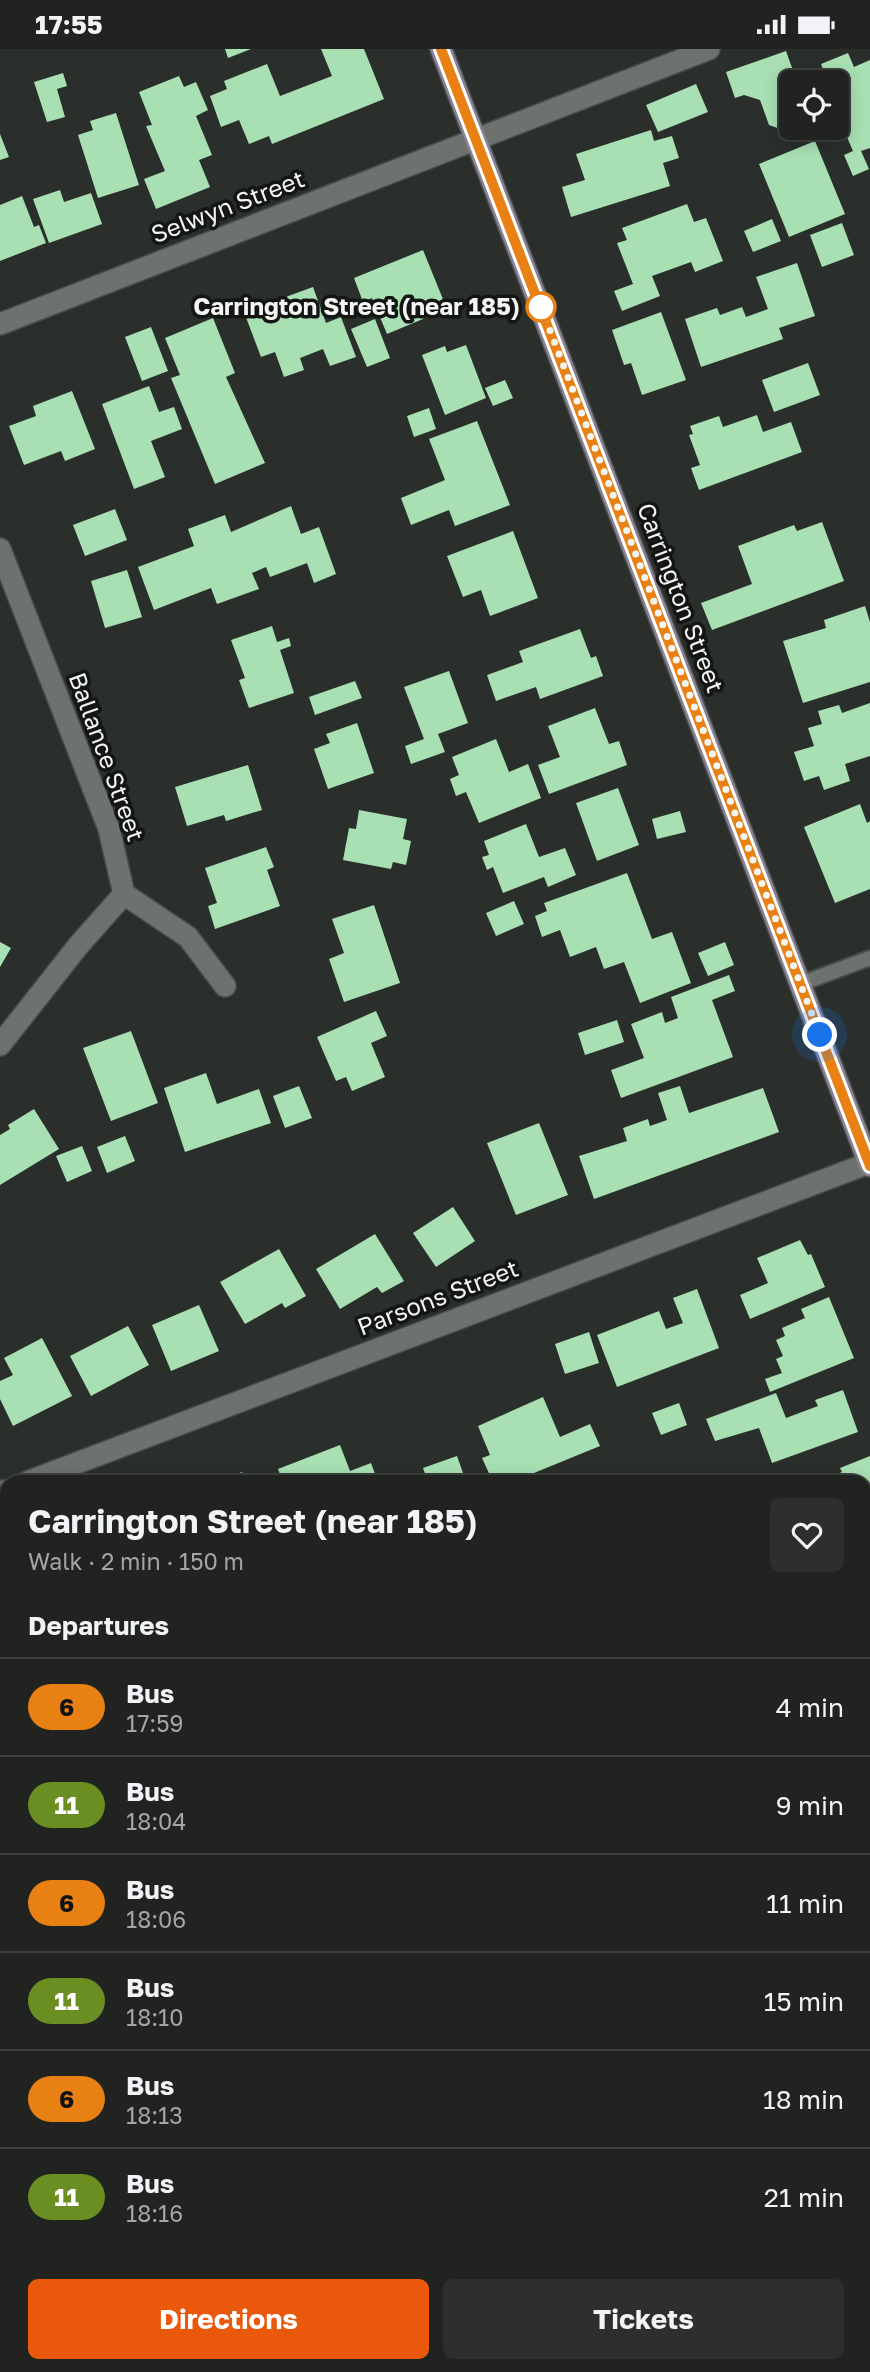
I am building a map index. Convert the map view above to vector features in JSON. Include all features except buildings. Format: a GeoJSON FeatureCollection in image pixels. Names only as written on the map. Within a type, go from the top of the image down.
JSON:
{"type":"FeatureCollection","features":[{"type":"Feature","properties":{"kind":"main road","name":"Carrington Street"},"geometry":{"type":"LineString","coordinates":[[441,49],[869,1165]]}},
{"type":"Feature","properties":{"kind":"street","name":"Selwyn Street"},"geometry":{"type":"LineString","coordinates":[[0,324],[709,49]]}},
{"type":"Feature","properties":{"kind":"street","name":"Ballance Street"},"geometry":{"type":"LineString","coordinates":[[0,549],[109,829],[124,894]]}},
{"type":"Feature","properties":{"kind":"street"},"geometry":{"type":"LineString","coordinates":[[0,1045],[78,946],[124,894],[188,937],[225,985]]}},
{"type":"Feature","properties":{"kind":"street","name":"Parsons Street"},"geometry":{"type":"LineString","coordinates":[[46,1475],[869,1165]]}},
{"type":"Feature","properties":{"kind":"lane"},"geometry":{"type":"LineString","coordinates":[[800,984],[870,958]]}},
{"type":"Feature","properties":{"kind":"bus line","name":"6"},"geometry":{"type":"LineString","coordinates":[[441,49],[870,1166]]}},
{"type":"Feature","properties":{"kind":"place","name":"Carrington Street (near 185)"},"geometry":{"type":"Point","coordinates":[541,307]}},
{"type":"Feature","properties":{"kind":"route"},"geometry":{"type":"LineString","coordinates":[[541,307],[820,1035]]}}]}
